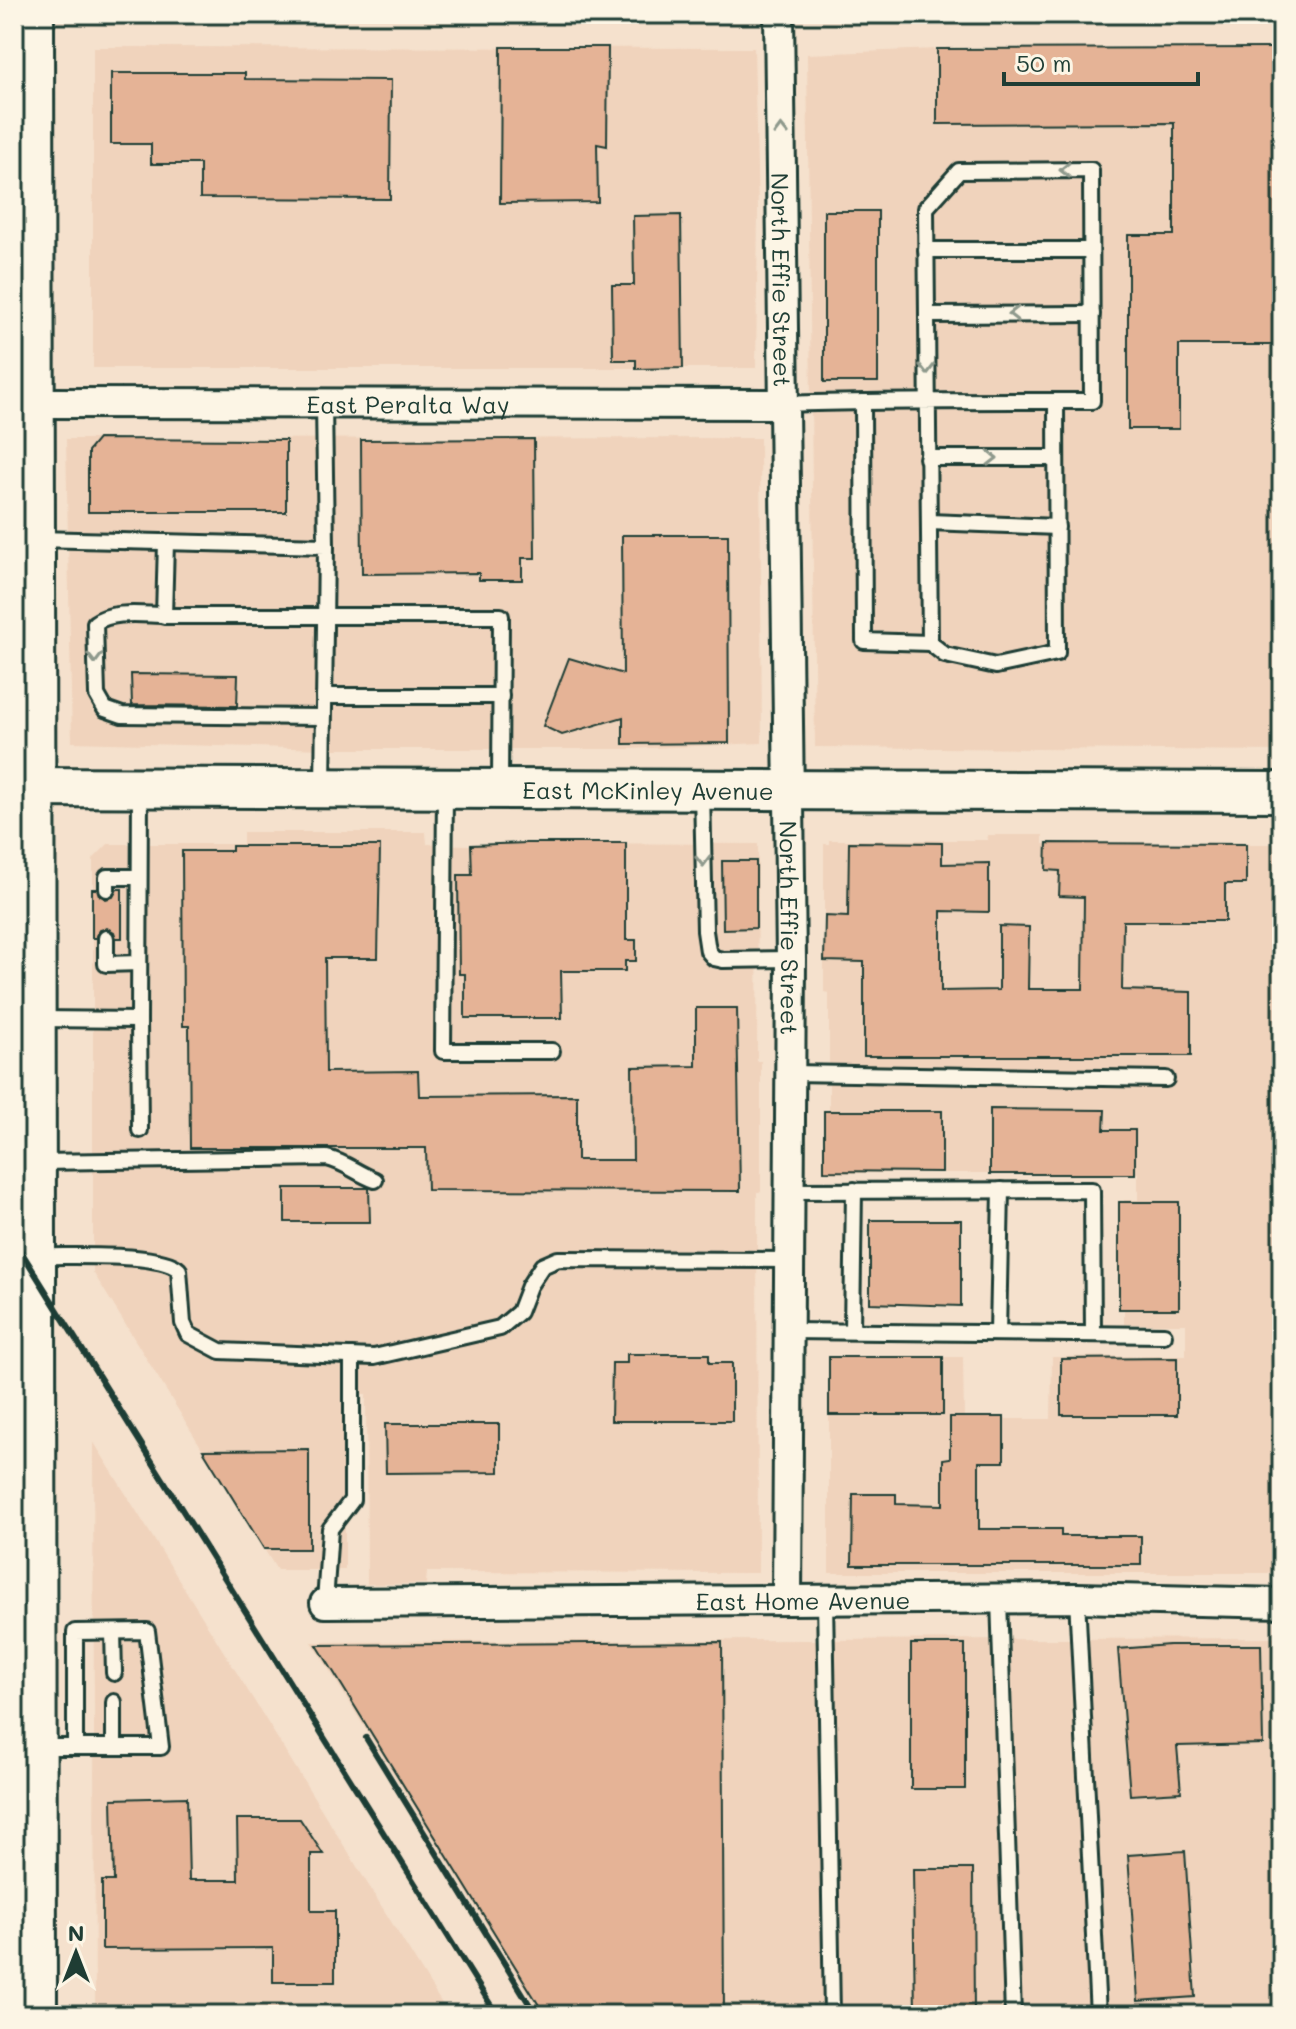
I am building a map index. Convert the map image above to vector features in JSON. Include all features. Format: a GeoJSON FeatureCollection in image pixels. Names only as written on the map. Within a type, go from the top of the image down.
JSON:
{"type":"FeatureCollection","features":[{"type":"Feature","properties":{"kind":"main road"},"geometry":{"type":"LineString","coordinates":[[31,14],[32,314],[23,399],[32,539],[23,787],[34,1019],[35,1256],[24,1588],[55,1747],[24,1927],[34,2015]]}},
{"type":"Feature","properties":{"kind":"main road"},"geometry":{"type":"LineString","coordinates":[[14,212],[32,314]]}},
{"type":"Feature","properties":{"kind":"main road","name":"East McKinley Avenue"},"geometry":{"type":"LineString","coordinates":[[23,787],[1282,792]]}},
{"type":"Feature","properties":{"kind":"street","name":"North Effie Street"},"geometry":{"type":"LineString","coordinates":[[779,14],[791,959],[787,1600]]}},
{"type":"Feature","properties":{"kind":"street","name":"East Peralta Way"},"geometry":{"type":"LineString","coordinates":[[23,399],[784,404]]}},
{"type":"Feature","properties":{"kind":"street","name":"East Home Avenue"},"geometry":{"type":"LineString","coordinates":[[325,1603],[1077,1598],[1282,1603]]}},
{"type":"Feature","properties":{"kind":"lane"},"geometry":{"type":"LineString","coordinates":[[784,404],[927,401],[1092,401],[1091,170],[959,171],[926,208],[927,315],[927,401],[927,458],[930,643]]}},
{"type":"Feature","properties":{"kind":"lane"},"geometry":{"type":"LineString","coordinates":[[926,250],[1091,250]]}},
{"type":"Feature","properties":{"kind":"lane"},"geometry":{"type":"LineString","coordinates":[[927,315],[1092,314]]}},
{"type":"Feature","properties":{"kind":"lane"},"geometry":{"type":"LineString","coordinates":[[863,402],[864,641],[930,643],[945,655],[996,666],[1057,653],[1056,401]]}},
{"type":"Feature","properties":{"kind":"lane"},"geometry":{"type":"LineString","coordinates":[[323,789],[324,403]]}},
{"type":"Feature","properties":{"kind":"lane"},"geometry":{"type":"LineString","coordinates":[[927,458],[1056,458]]}},
{"type":"Feature","properties":{"kind":"lane"},"geometry":{"type":"LineString","coordinates":[[929,522],[1057,527]]}},
{"type":"Feature","properties":{"kind":"lane"},"geometry":{"type":"LineString","coordinates":[[32,539],[326,546]]}},
{"type":"Feature","properties":{"kind":"lane"},"geometry":{"type":"LineString","coordinates":[[164,615],[166,542]]}},
{"type":"Feature","properties":{"kind":"lane"},"geometry":{"type":"LineString","coordinates":[[323,717],[122,715],[105,709],[97,695],[95,623],[114,616],[164,615],[501,616],[500,789]]}},
{"type":"Feature","properties":{"kind":"lane"},"geometry":{"type":"LineString","coordinates":[[324,696],[501,696]]}},
{"type":"Feature","properties":{"kind":"lane"},"geometry":{"type":"LineString","coordinates":[[140,788],[140,1130]]}},
{"type":"Feature","properties":{"kind":"lane"},"geometry":{"type":"LineString","coordinates":[[445,789],[443,1051],[552,1051]]}},
{"type":"Feature","properties":{"kind":"lane"},"geometry":{"type":"LineString","coordinates":[[702,790],[708,951],[714,958],[791,959]]}},
{"type":"Feature","properties":{"kind":"lane"},"geometry":{"type":"LineString","coordinates":[[107,889],[107,877],[139,877]]}},
{"type":"Feature","properties":{"kind":"lane"},"geometry":{"type":"LineString","coordinates":[[106,938],[106,964],[139,963]]}},
{"type":"Feature","properties":{"kind":"lane"},"geometry":{"type":"LineString","coordinates":[[34,1019],[139,1020]]}},
{"type":"Feature","properties":{"kind":"lane"},"geometry":{"type":"LineString","coordinates":[[790,1073],[1166,1079]]}},
{"type":"Feature","properties":{"kind":"lane"},"geometry":{"type":"LineString","coordinates":[[35,1162],[327,1158],[375,1180]]}},
{"type":"Feature","properties":{"kind":"lane"},"geometry":{"type":"LineString","coordinates":[[852,1331],[854,1190]]}},
{"type":"Feature","properties":{"kind":"lane"},"geometry":{"type":"LineString","coordinates":[[998,1333],[1001,1190]]}},
{"type":"Feature","properties":{"kind":"lane"},"geometry":{"type":"LineString","coordinates":[[790,1191],[1092,1190],[1093,1334]]}},
{"type":"Feature","properties":{"kind":"lane"},"geometry":{"type":"LineString","coordinates":[[35,1256],[135,1258],[171,1264],[179,1270],[183,1323],[188,1334],[220,1351],[374,1357],[500,1328],[519,1312],[529,1286],[542,1266],[558,1259],[789,1260]]}},
{"type":"Feature","properties":{"kind":"lane"},"geometry":{"type":"LineString","coordinates":[[789,1331],[1164,1335]]}},
{"type":"Feature","properties":{"kind":"lane"},"geometry":{"type":"LineString","coordinates":[[325,1603],[330,1529],[352,1500],[352,1356]]}},
{"type":"Feature","properties":{"kind":"lane"},"geometry":{"type":"LineString","coordinates":[[1077,1598],[1098,2015]]}},
{"type":"Feature","properties":{"kind":"lane"},"geometry":{"type":"LineString","coordinates":[[999,1599],[1013,2015]]}},
{"type":"Feature","properties":{"kind":"lane"},"geometry":{"type":"LineString","coordinates":[[825,1600],[832,2015]]}},
{"type":"Feature","properties":{"kind":"lane"},"geometry":{"type":"LineString","coordinates":[[147,1631],[161,1747],[55,1747],[75,1632],[113,1632],[147,1631]]}},
{"type":"Feature","properties":{"kind":"lane"},"geometry":{"type":"LineString","coordinates":[[113,1632],[114,1673]]}},
{"type":"Feature","properties":{"kind":"lane"},"geometry":{"type":"LineString","coordinates":[[114,1702],[114,1747]]}},
{"type":"Feature","properties":{"kind":"shaded area"},"geometry":{"type":"Polygon","coordinates":[[[93,47],[754,48],[758,211],[756,368],[93,368],[93,47]]]}},
{"type":"Feature","properties":{"kind":"shaded area"},"geometry":{"type":"Polygon","coordinates":[[[1282,48],[1282,751],[815,747],[807,54],[937,49],[1282,48]]]}},
{"type":"Feature","properties":{"kind":"shaded area"},"geometry":{"type":"Polygon","coordinates":[[[760,438],[762,743],[628,749],[327,749],[72,742],[66,439],[760,438]]]}},
{"type":"Feature","properties":{"kind":"shaded area"},"geometry":{"type":"Polygon","coordinates":[[[243,832],[426,832],[427,844],[758,844],[757,1061],[761,1061],[761,1192],[757,1192],[758,1573],[427,1572],[426,1584],[367,1584],[366,1394],[345,1394],[345,1570],[277,1570],[93,1272],[93,859],[108,844],[243,844],[243,832]]]}},
{"type":"Feature","properties":{"kind":"shaded area"},"geometry":{"type":"Polygon","coordinates":[[[988,835],[1043,835],[1043,844],[1282,844],[1282,1573],[829,1573],[829,1357],[963,1357],[964,1419],[1051,1419],[1052,1357],[1186,1356],[1186,1324],[1124,1324],[1124,1200],[1138,1200],[1138,1173],[829,1173],[829,993],[824,992],[824,844],[829,844],[829,840],[987,840],[988,835]]]}},
{"type":"Feature","properties":{"kind":"shaded area"},"geometry":{"type":"Polygon","coordinates":[[[93,1441],[449,2015],[95,2015],[93,1441]]]}},
{"type":"Feature","properties":{"kind":"shaded area"},"geometry":{"type":"Polygon","coordinates":[[[1282,1638],[1282,2015],[542,2015],[312,1642],[1282,1638]]]}},
{"type":"Feature","properties":{"kind":"building"},"geometry":{"type":"Polygon","coordinates":[[[501,47],[608,47],[607,146],[597,144],[598,202],[500,203],[501,47]]]}},
{"type":"Feature","properties":{"kind":"building"},"geometry":{"type":"Polygon","coordinates":[[[1282,48],[1282,345],[1179,345],[1179,429],[1128,429],[1128,235],[1174,235],[1174,123],[937,124],[937,49],[1282,48]]]}},
{"type":"Feature","properties":{"kind":"building"},"geometry":{"type":"Polygon","coordinates":[[[111,73],[245,73],[245,79],[391,80],[390,199],[200,198],[200,164],[151,164],[151,144],[111,144],[111,73]]]}},
{"type":"Feature","properties":{"kind":"building"},"geometry":{"type":"Polygon","coordinates":[[[824,211],[878,211],[878,382],[824,382],[824,211]]]}},
{"type":"Feature","properties":{"kind":"building"},"geometry":{"type":"Polygon","coordinates":[[[681,215],[683,368],[636,369],[636,360],[613,360],[612,285],[634,285],[633,216],[681,215]]]}},
{"type":"Feature","properties":{"kind":"building"},"geometry":{"type":"Polygon","coordinates":[[[98,439],[286,440],[286,512],[88,512],[88,451],[98,439]]]}},
{"type":"Feature","properties":{"kind":"building"},"geometry":{"type":"Polygon","coordinates":[[[534,439],[535,558],[522,558],[522,580],[479,580],[479,573],[362,574],[361,440],[534,439]]]}},
{"type":"Feature","properties":{"kind":"building"},"geometry":{"type":"Polygon","coordinates":[[[622,535],[728,535],[729,743],[623,744],[623,717],[562,735],[543,726],[569,658],[623,674],[622,535]]]}},
{"type":"Feature","properties":{"kind":"building"},"geometry":{"type":"Polygon","coordinates":[[[131,674],[238,675],[237,706],[132,705],[131,674]]]}},
{"type":"Feature","properties":{"kind":"building"},"geometry":{"type":"Polygon","coordinates":[[[849,842],[942,843],[942,864],[989,863],[989,912],[941,911],[941,991],[999,990],[999,926],[1029,927],[1028,989],[1083,989],[1084,897],[1059,896],[1060,871],[1046,870],[1047,843],[1246,844],[1246,884],[1225,884],[1225,921],[1123,921],[1122,990],[1191,992],[1191,1056],[864,1056],[864,962],[824,961],[825,916],[848,917],[849,842]]]}},
{"type":"Feature","properties":{"kind":"building"},"geometry":{"type":"Polygon","coordinates":[[[626,843],[626,940],[636,940],[636,961],[625,961],[625,971],[561,971],[562,1018],[465,1018],[465,974],[459,974],[458,875],[472,875],[471,845],[626,843]]]}},
{"type":"Feature","properties":{"kind":"building"},"geometry":{"type":"Polygon","coordinates":[[[232,846],[380,846],[378,958],[325,958],[326,1072],[418,1071],[419,1096],[577,1095],[577,1160],[633,1160],[632,1067],[696,1066],[696,1008],[737,1008],[740,1191],[427,1190],[426,1148],[190,1148],[189,1026],[183,1026],[182,851],[232,851],[232,846]]]}},
{"type":"Feature","properties":{"kind":"building"},"geometry":{"type":"Polygon","coordinates":[[[722,861],[756,861],[756,928],[723,929],[722,861]]]}},
{"type":"Feature","properties":{"kind":"building"},"geometry":{"type":"Polygon","coordinates":[[[92,889],[97,889],[99,895],[106,899],[113,897],[117,889],[122,889],[122,938],[116,938],[114,932],[107,928],[92,938],[92,889]]]}},
{"type":"Feature","properties":{"kind":"building"},"geometry":{"type":"Polygon","coordinates":[[[990,1109],[1105,1110],[1104,1130],[1135,1130],[1135,1174],[990,1174],[990,1109]]]}},
{"type":"Feature","properties":{"kind":"building"},"geometry":{"type":"Polygon","coordinates":[[[824,1111],[942,1111],[942,1172],[824,1171],[824,1111]]]}},
{"type":"Feature","properties":{"kind":"building"},"geometry":{"type":"Polygon","coordinates":[[[285,1188],[369,1188],[370,1222],[285,1222],[285,1188]]]}},
{"type":"Feature","properties":{"kind":"building"},"geometry":{"type":"Polygon","coordinates":[[[1119,1202],[1179,1202],[1179,1309],[1119,1309],[1119,1202]]]}},
{"type":"Feature","properties":{"kind":"building"},"geometry":{"type":"Polygon","coordinates":[[[870,1220],[961,1220],[961,1306],[870,1303],[870,1220]]]}},
{"type":"Feature","properties":{"kind":"building"},"geometry":{"type":"Polygon","coordinates":[[[627,1354],[709,1354],[709,1363],[732,1363],[732,1421],[611,1421],[612,1363],[627,1363],[627,1354]]]}},
{"type":"Feature","properties":{"kind":"building"},"geometry":{"type":"Polygon","coordinates":[[[829,1357],[943,1357],[943,1415],[829,1415],[829,1357]]]}},
{"type":"Feature","properties":{"kind":"building"},"geometry":{"type":"Polygon","coordinates":[[[1177,1358],[1177,1415],[1061,1415],[1061,1359],[1177,1358]]]}},
{"type":"Feature","properties":{"kind":"building"},"geometry":{"type":"Polygon","coordinates":[[[950,1417],[1004,1417],[1004,1462],[979,1462],[979,1529],[1061,1529],[1061,1536],[1141,1536],[1141,1565],[852,1565],[853,1494],[896,1494],[896,1504],[943,1505],[943,1459],[950,1458],[950,1417]]]}},
{"type":"Feature","properties":{"kind":"building"},"geometry":{"type":"Polygon","coordinates":[[[385,1424],[499,1424],[499,1472],[386,1473],[385,1424]]]}},
{"type":"Feature","properties":{"kind":"building"},"geometry":{"type":"Polygon","coordinates":[[[309,1449],[309,1549],[264,1549],[203,1450],[309,1449]]]}},
{"type":"Feature","properties":{"kind":"building"},"geometry":{"type":"Polygon","coordinates":[[[722,1642],[724,2015],[545,2015],[317,1645],[722,1642]]]}},
{"type":"Feature","properties":{"kind":"building"},"geometry":{"type":"Polygon","coordinates":[[[911,1644],[965,1644],[965,1789],[911,1789],[911,1644]]]}},
{"type":"Feature","properties":{"kind":"building"},"geometry":{"type":"Polygon","coordinates":[[[1169,1645],[1261,1645],[1263,1744],[1177,1746],[1181,1792],[1130,1795],[1118,1649],[1169,1645]]]}},
{"type":"Feature","properties":{"kind":"building"},"geometry":{"type":"Polygon","coordinates":[[[187,1797],[189,1880],[238,1880],[237,1819],[300,1819],[323,1854],[311,1854],[311,1911],[335,1911],[335,1982],[273,1982],[273,1948],[102,1949],[102,1881],[114,1881],[112,1799],[187,1797]]]}},
{"type":"Feature","properties":{"kind":"building"},"geometry":{"type":"Polygon","coordinates":[[[1185,1851],[1195,1997],[1138,2001],[1128,1855],[1185,1851]]]}},
{"type":"Feature","properties":{"kind":"building"},"geometry":{"type":"Polygon","coordinates":[[[913,1869],[973,1869],[974,2015],[915,2015],[913,1869]]]}},
{"type":"Feature","properties":{"kind":"railway"},"geometry":{"type":"LineString","coordinates":[[14,1240],[497,2015]]}},
{"type":"Feature","properties":{"kind":"railway"},"geometry":{"type":"LineString","coordinates":[[366,1738],[536,2015]]}}]}
